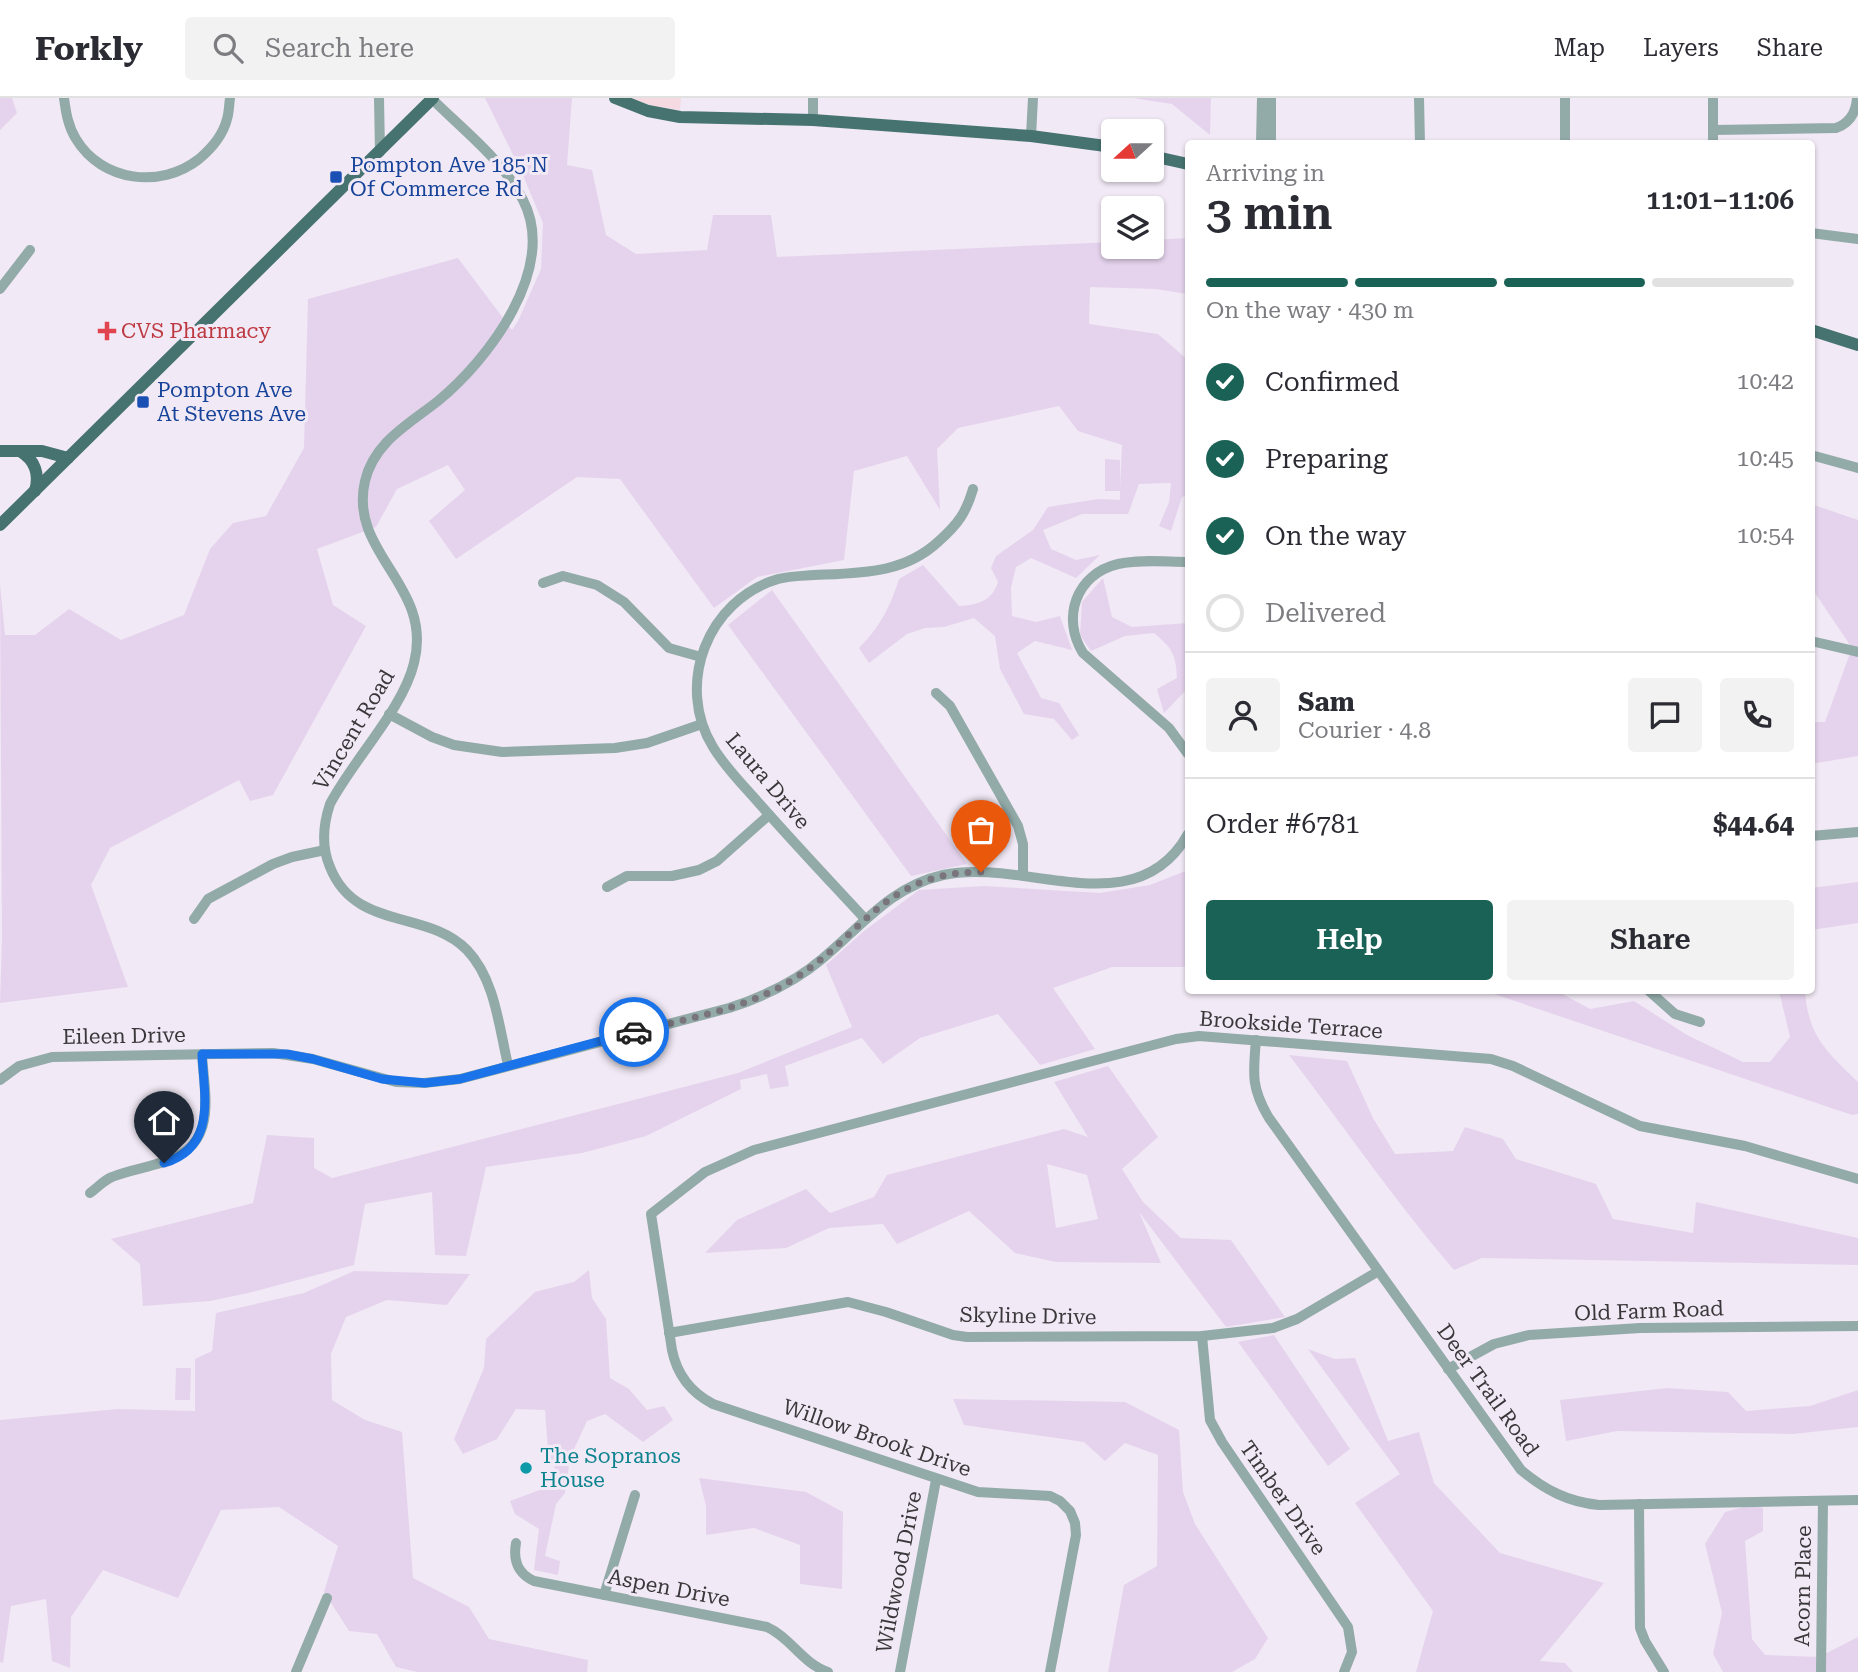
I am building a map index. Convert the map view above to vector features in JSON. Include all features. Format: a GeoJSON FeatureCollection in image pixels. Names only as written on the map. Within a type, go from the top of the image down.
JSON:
{"type":"FeatureCollection","features":[{"type":"Feature","properties":{"kind":"main road"},"geometry":{"type":"LineString","coordinates":[[0,525],[432,98]]}},
{"type":"Feature","properties":{"kind":"main road"},"geometry":{"type":"LineString","coordinates":[[615,98],[648,111],[680,117],[813,120],[1031,136],[1101,145]]}},
{"type":"Feature","properties":{"kind":"main road"},"geometry":{"type":"LineString","coordinates":[[1164,159],[1185,163]]}},
{"type":"Feature","properties":{"kind":"main road"},"geometry":{"type":"LineString","coordinates":[[1815,331],[1858,345]]}},
{"type":"Feature","properties":{"kind":"main road"},"geometry":{"type":"LineString","coordinates":[[0,451],[42,451],[68,458]]}},
{"type":"Feature","properties":{"kind":"main road"},"geometry":{"type":"LineString","coordinates":[[20,451],[29,457],[35,467],[38,476],[35,491]]}},
{"type":"Feature","properties":{"kind":"street"},"geometry":{"type":"LineString","coordinates":[[65,98],[66,115],[72,132],[88,154],[110,170],[127,176],[146,178],[180,170],[204,154],[223,129],[230,98]]}},
{"type":"Feature","properties":{"kind":"street"},"geometry":{"type":"LineString","coordinates":[[379,98],[380,152]]}},
{"type":"Feature","properties":{"kind":"street","name":"Vincent Road"},"geometry":{"type":"LineString","coordinates":[[432,98],[496,163],[515,187],[525,203],[531,221],[532,252],[518,299],[490,346],[454,387],[387,441],[375,456],[367,473],[363,502],[368,531],[409,598],[417,631],[416,653],[411,674],[330,804],[324,831],[325,850],[334,876],[357,902],[373,911],[444,933],[468,951],[482,970],[487,983],[508,1065]]}},
{"type":"Feature","properties":{"kind":"street"},"geometry":{"type":"LineString","coordinates":[[813,98],[813,120]]}},
{"type":"Feature","properties":{"kind":"street"},"geometry":{"type":"LineString","coordinates":[[1031,136],[1034,98]]}},
{"type":"Feature","properties":{"kind":"street"},"geometry":{"type":"LineString","coordinates":[[1261,140],[1262,98]]}},
{"type":"Feature","properties":{"kind":"street"},"geometry":{"type":"LineString","coordinates":[[1271,98],[1271,140]]}},
{"type":"Feature","properties":{"kind":"street"},"geometry":{"type":"LineString","coordinates":[[1419,98],[1420,140]]}},
{"type":"Feature","properties":{"kind":"street"},"geometry":{"type":"LineString","coordinates":[[1565,98],[1565,140]]}},
{"type":"Feature","properties":{"kind":"street"},"geometry":{"type":"LineString","coordinates":[[1713,98],[1713,140]]}},
{"type":"Feature","properties":{"kind":"street"},"geometry":{"type":"LineString","coordinates":[[1713,130],[1836,128],[1852,117],[1857,98]]}},
{"type":"Feature","properties":{"kind":"street"},"geometry":{"type":"LineString","coordinates":[[1815,234],[1858,239]]}},
{"type":"Feature","properties":{"kind":"street"},"geometry":{"type":"LineString","coordinates":[[0,289],[30,250]]}},
{"type":"Feature","properties":{"kind":"street"},"geometry":{"type":"LineString","coordinates":[[1815,456],[1858,468]]}},
{"type":"Feature","properties":{"kind":"street","name":"Laura Drive"},"geometry":{"type":"LineString","coordinates":[[864,919],[719,757],[702,724],[697,693],[701,657],[720,619],[745,595],[766,583],[788,576],[872,572],[909,562],[937,543],[960,520],[967,511],[973,489]]}},
{"type":"Feature","properties":{"kind":"street"},"geometry":{"type":"LineString","coordinates":[[1185,562],[1123,563],[1101,570],[1088,580],[1079,592],[1073,606],[1072,623],[1075,638],[1083,653],[1169,728],[1185,750]]}},
{"type":"Feature","properties":{"kind":"street"},"geometry":{"type":"LineString","coordinates":[[544,583],[564,576],[597,585],[624,602],[669,648],[701,657]]}},
{"type":"Feature","properties":{"kind":"street"},"geometry":{"type":"LineString","coordinates":[[1815,642],[1858,652]]}},
{"type":"Feature","properties":{"kind":"street"},"geometry":{"type":"LineString","coordinates":[[936,693],[950,706],[1018,827],[1023,844],[1023,876]]}},
{"type":"Feature","properties":{"kind":"street"},"geometry":{"type":"LineString","coordinates":[[388,714],[432,737],[454,745],[502,752],[615,748],[647,743],[702,724]]}},
{"type":"Feature","properties":{"kind":"street"},"geometry":{"type":"LineString","coordinates":[[607,887],[627,876],[681,875],[699,870],[725,855],[769,815]]}},
{"type":"Feature","properties":{"kind":"street"},"geometry":{"type":"LineString","coordinates":[[1815,836],[1858,832]]}},
{"type":"Feature","properties":{"kind":"street","name":"Eileen Drive"},"geometry":{"type":"LineString","coordinates":[[0,1080],[19,1066],[43,1058],[287,1054],[377,1078],[410,1083],[449,1081],[729,1008],[758,998],[812,967],[864,919],[899,892],[932,878],[968,872],[1102,884],[1133,881],[1153,872],[1169,860],[1185,838]]}},
{"type":"Feature","properties":{"kind":"street"},"geometry":{"type":"LineString","coordinates":[[194,919],[208,899],[273,864],[325,850]]}},
{"type":"Feature","properties":{"kind":"street"},"geometry":{"type":"LineString","coordinates":[[1652,994],[1675,1014],[1700,1022]]}},
{"type":"Feature","properties":{"kind":"street","name":"Brookside Terrace"},"geometry":{"type":"LineString","coordinates":[[651,1214],[705,1171],[754,1150],[1176,1039],[1199,1036],[1491,1059],[1513,1066],[1640,1126],[1745,1146],[1858,1179]]}},
{"type":"Feature","properties":{"kind":"street","name":"Deer Trail Road"},"geometry":{"type":"LineString","coordinates":[[1256,1040],[1253,1080],[1259,1102],[1377,1272],[1521,1470],[1535,1482],[1564,1497],[1587,1504],[1858,1500]]}},
{"type":"Feature","properties":{"kind":"street"},"geometry":{"type":"LineString","coordinates":[[90,1193],[110,1177],[171,1161],[195,1143],[205,1112],[202,1054]]}},
{"type":"Feature","properties":{"kind":"street","name":"Willow Brook Drive"},"geometry":{"type":"LineString","coordinates":[[651,1214],[674,1359],[680,1375],[691,1389],[705,1400],[936,1480],[978,1492],[1045,1494],[1060,1501],[1070,1511],[1076,1535],[1050,1672]]}},
{"type":"Feature","properties":{"kind":"street","name":"Skyline Drive"},"geometry":{"type":"LineString","coordinates":[[669,1333],[848,1303],[864,1305],[953,1335],[967,1337],[1202,1336],[1273,1328],[1297,1319],[1377,1272]]}},
{"type":"Feature","properties":{"kind":"street","name":"Old Farm Road"},"geometry":{"type":"LineString","coordinates":[[1448,1369],[1494,1344],[1529,1335],[1640,1328],[1858,1326]]}},
{"type":"Feature","properties":{"kind":"street","name":"Timber Drive"},"geometry":{"type":"LineString","coordinates":[[1202,1336],[1210,1420],[1222,1442],[1348,1627],[1352,1652],[1344,1672]]}},
{"type":"Feature","properties":{"kind":"street","name":"Wildwood Drive"},"geometry":{"type":"LineString","coordinates":[[900,1672],[936,1480]]}},
{"type":"Feature","properties":{"kind":"street"},"geometry":{"type":"LineString","coordinates":[[604,1595],[635,1495]]}},
{"type":"Feature","properties":{"kind":"street","name":"Acorn Place"},"geometry":{"type":"LineString","coordinates":[[1821,1672],[1823,1501]]}},
{"type":"Feature","properties":{"kind":"street"},"geometry":{"type":"LineString","coordinates":[[1639,1504],[1640,1628],[1645,1642],[1664,1672]]}},
{"type":"Feature","properties":{"kind":"street","name":"Aspen Drive"},"geometry":{"type":"LineString","coordinates":[[516,1543],[516,1563],[520,1572],[529,1579],[767,1627],[811,1663],[828,1672]]}},
{"type":"Feature","properties":{"kind":"street"},"geometry":{"type":"LineString","coordinates":[[296,1672],[327,1598]]}},
{"type":"Feature","properties":{"kind":"shaded area"},"geometry":{"type":"Polygon","coordinates":[[[0,98],[12,98],[17,113],[0,130],[0,98]]]}},
{"type":"Feature","properties":{"kind":"shaded area"},"geometry":{"type":"Polygon","coordinates":[[[485,98],[572,98],[567,165],[592,170],[606,235],[636,254],[707,250],[713,215],[771,215],[777,257],[1101,243],[1101,259],[1164,259],[1164,239],[1185,238],[1185,294],[1156,289],[1090,287],[1089,324],[1158,334],[1185,357],[1185,496],[1182,497],[1171,531],[1159,526],[1169,502],[1171,483],[1139,484],[1128,514],[1082,514],[1043,530],[1051,549],[1076,560],[1100,555],[1076,578],[1031,558],[1016,567],[1011,588],[1012,616],[1036,622],[1060,616],[1072,650],[1035,641],[1017,653],[1041,698],[1059,703],[1079,735],[1072,740],[1054,719],[1024,714],[1000,669],[995,636],[974,618],[907,634],[869,663],[859,648],[884,616],[899,579],[923,565],[959,606],[978,603],[992,594],[998,582],[991,568],[996,556],[1033,530],[1048,507],[1098,499],[1120,500],[1120,491],[1105,491],[1105,459],[1120,460],[1120,488],[1122,445],[1078,431],[1059,406],[958,428],[937,449],[940,510],[907,456],[854,471],[844,560],[757,577],[714,608],[620,479],[577,477],[456,559],[429,521],[465,490],[448,465],[397,489],[376,527],[317,549],[333,605],[366,626],[273,795],[250,801],[239,780],[110,848],[91,885],[128,987],[0,1003],[0,584],[5,635],[35,635],[69,609],[121,640],[184,615],[210,549],[233,523],[266,516],[304,448],[308,299],[458,258],[512,330],[541,269],[543,223],[485,98]]]}},
{"type":"Feature","properties":{"kind":"shaded area"},"geometry":{"type":"Polygon","coordinates":[[[631,98],[681,98],[680,110],[652,106],[631,98]]]}},
{"type":"Feature","properties":{"kind":"shaded area"},"geometry":{"type":"Polygon","coordinates":[[[1133,98],[1211,98],[1210,135],[1172,104],[1133,98]]]}},
{"type":"Feature","properties":{"kind":"shaded area"},"geometry":{"type":"Polygon","coordinates":[[[1815,505],[1858,520],[1858,756],[1815,763],[1815,722],[1825,722],[1852,648],[1815,593],[1815,505]]]}},
{"type":"Feature","properties":{"kind":"shaded area"},"geometry":{"type":"Polygon","coordinates":[[[1103,578],[1112,617],[1132,627],[1185,623],[1185,691],[1164,713],[1157,689],[1177,678],[1176,663],[1169,648],[1154,633],[1125,636],[1091,651],[1080,635],[1082,602],[1103,578]]]}},
{"type":"Feature","properties":{"kind":"shaded area"},"geometry":{"type":"Polygon","coordinates":[[[772,590],[967,864],[911,876],[728,625],[772,590]]]}},
{"type":"Feature","properties":{"kind":"shaded area"},"geometry":{"type":"Polygon","coordinates":[[[1185,872],[1185,967],[1112,967],[1053,988],[1095,1049],[1040,1065],[998,1014],[920,1038],[883,1064],[862,1038],[785,1066],[789,1086],[770,1089],[767,1074],[740,1080],[741,1089],[646,1136],[582,1153],[486,1167],[466,1256],[435,1255],[432,1192],[365,1204],[354,1265],[210,1301],[143,1306],[140,1264],[111,1239],[253,1203],[267,1135],[314,1138],[314,1168],[332,1178],[738,1073],[852,1027],[826,965],[864,931],[919,890],[984,886],[1100,893],[1150,885],[1185,872]]]}},
{"type":"Feature","properties":{"kind":"shaded area"},"geometry":{"type":"Polygon","coordinates":[[[1858,882],[1858,923],[1815,929],[1815,887],[1858,882]]]}},
{"type":"Feature","properties":{"kind":"shaded area"},"geometry":{"type":"Polygon","coordinates":[[[1494,994],[1562,994],[1590,1009],[1634,1001],[1687,1035],[1743,1062],[1770,1062],[1790,1037],[1780,994],[1805,994],[1815,1032],[1828,1052],[1858,1082],[1858,1114],[1852,1115],[1494,994]]]}},
{"type":"Feature","properties":{"kind":"shaded area"},"geometry":{"type":"Polygon","coordinates":[[[1289,1055],[1347,1061],[1373,1118],[1395,1154],[1453,1151],[1465,1127],[1503,1139],[1516,1159],[1596,1184],[1613,1219],[1693,1233],[1696,1202],[1858,1238],[1858,1265],[1482,1258],[1454,1270],[1390,1191],[1289,1055]]]}},
{"type":"Feature","properties":{"kind":"shaded area"},"geometry":{"type":"Polygon","coordinates":[[[1108,1066],[1158,1137],[1122,1169],[1143,1202],[1181,1238],[1231,1240],[1285,1317],[1226,1327],[1139,1212],[1161,1263],[1056,1262],[1015,1253],[969,1211],[897,1244],[883,1224],[829,1228],[786,1248],[705,1253],[737,1220],[806,1189],[830,1213],[874,1197],[887,1175],[1064,1129],[1088,1137],[1054,1082],[1108,1066]],[[1047,1164],[1056,1228],[1098,1219],[1087,1175],[1047,1164]]]}},
{"type":"Feature","properties":{"kind":"shaded area"},"geometry":{"type":"Polygon","coordinates":[[[589,1270],[592,1298],[606,1319],[610,1378],[629,1389],[647,1410],[664,1406],[673,1420],[643,1442],[605,1414],[587,1421],[570,1458],[565,1493],[556,1504],[545,1556],[560,1561],[558,1575],[534,1570],[539,1529],[515,1514],[510,1501],[553,1485],[556,1471],[548,1450],[545,1410],[516,1409],[497,1439],[463,1454],[454,1439],[484,1368],[486,1339],[535,1292],[574,1282],[589,1270]]]}},
{"type":"Feature","properties":{"kind":"shaded area"},"geometry":{"type":"Polygon","coordinates":[[[354,1271],[470,1274],[447,1305],[387,1300],[346,1317],[331,1354],[332,1400],[365,1420],[402,1432],[413,1578],[469,1607],[489,1639],[588,1660],[587,1672],[417,1672],[396,1667],[377,1634],[349,1631],[324,1592],[338,1546],[279,1507],[221,1510],[178,1598],[103,1570],[71,1617],[70,1668],[52,1661],[46,1599],[11,1606],[3,1663],[0,1662],[0,1420],[118,1409],[195,1411],[195,1359],[212,1351],[216,1313],[304,1293],[354,1271]]]}},
{"type":"Feature","properties":{"kind":"shaded area"},"geometry":{"type":"Polygon","coordinates":[[[1274,1335],[1350,1449],[1328,1466],[1238,1342],[1274,1335]]]}},
{"type":"Feature","properties":{"kind":"shaded area"},"geometry":{"type":"Polygon","coordinates":[[[1308,1349],[1335,1359],[1355,1358],[1388,1441],[1419,1432],[1434,1483],[1500,1553],[1604,1583],[1540,1661],[1565,1663],[1573,1672],[1416,1672],[1433,1611],[1355,1503],[1400,1474],[1308,1349]]]}},
{"type":"Feature","properties":{"kind":"shaded area"},"geometry":{"type":"Polygon","coordinates":[[[176,1368],[191,1368],[190,1400],[175,1400],[176,1368]]]}},
{"type":"Feature","properties":{"kind":"shaded area"},"geometry":{"type":"Polygon","coordinates":[[[1667,1388],[1728,1392],[1746,1411],[1810,1406],[1858,1390],[1858,1427],[1793,1434],[1617,1431],[1566,1441],[1560,1400],[1667,1388]]]}},
{"type":"Feature","properties":{"kind":"shaded area"},"geometry":{"type":"Polygon","coordinates":[[[953,1399],[1125,1402],[1179,1430],[1183,1492],[1195,1524],[1268,1638],[1255,1659],[1232,1672],[1108,1672],[1124,1585],[1157,1566],[1158,1455],[1125,1443],[1105,1461],[1084,1442],[964,1425],[953,1399]]]}},
{"type":"Feature","properties":{"kind":"shaded area"},"geometry":{"type":"Polygon","coordinates":[[[699,1478],[806,1492],[843,1512],[842,1589],[800,1584],[800,1545],[754,1528],[706,1535],[706,1506],[699,1478]]]}},
{"type":"Feature","properties":{"kind":"shaded area"},"geometry":{"type":"Polygon","coordinates":[[[1751,1505],[1763,1508],[1763,1531],[1745,1541],[1752,1639],[1765,1655],[1819,1657],[1858,1637],[1858,1672],[1723,1672],[1713,1654],[1722,1613],[1705,1544],[1725,1512],[1751,1505]]]}},
{"type":"Feature","properties":{"kind":"way so far"},"geometry":{"type":"LineString","coordinates":[[634,1032],[729,1008],[772,991],[824,958],[864,919],[899,892],[943,875],[981,872]]}},
{"type":"Feature","properties":{"kind":"place","name":"Pompton Ave 185'N Of Commerce Rd"},"geometry":{"type":"Point","coordinates":[336,177]}},
{"type":"Feature","properties":{"kind":"place","name":"CVS Pharmacy"},"geometry":{"type":"Point","coordinates":[107,331]}},
{"type":"Feature","properties":{"kind":"place","name":"Pompton Ave At Stevens Ave"},"geometry":{"type":"Point","coordinates":[143,402]}},
{"type":"Feature","properties":{"kind":"place","name":"The Sopranos House"},"geometry":{"type":"Point","coordinates":[526,1468]}},
{"type":"Feature","properties":{"kind":"route"},"geometry":{"type":"LineString","coordinates":[[164,1163],[190,1148],[202,1128],[205,1112],[202,1054],[287,1054],[396,1082],[425,1083],[460,1079],[634,1032]]}}]}
